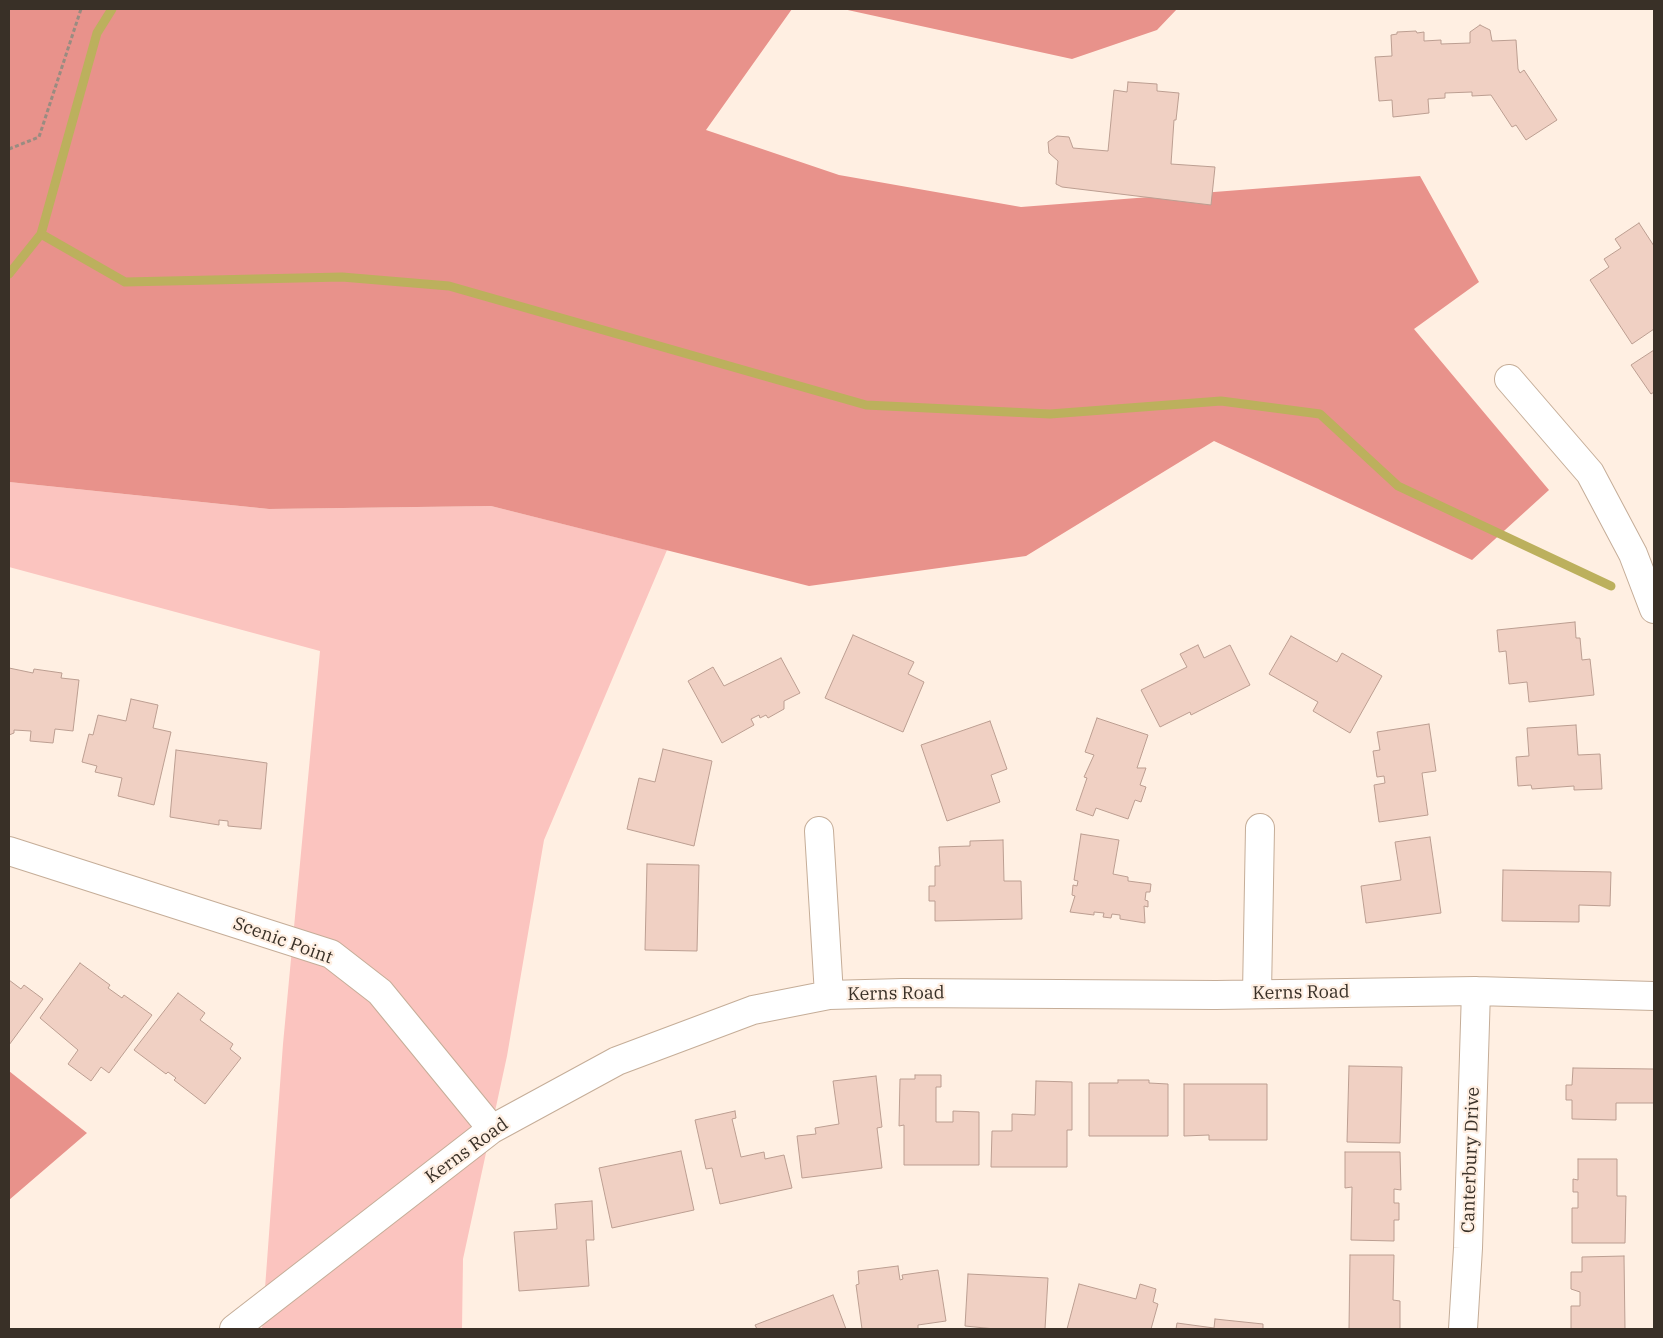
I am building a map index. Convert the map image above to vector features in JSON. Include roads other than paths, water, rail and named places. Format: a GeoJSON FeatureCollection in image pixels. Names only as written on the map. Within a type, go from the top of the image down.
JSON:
{"type":"FeatureCollection","features":[{"type":"Feature","properties":{"kind":"street"},"geometry":{"type":"LineString","coordinates":[[1509,379],[1590,473],[1633,554],[1654,609]]}},
{"type":"Feature","properties":{"kind":"street"},"geometry":{"type":"LineString","coordinates":[[1257,993],[1260,828]]}},
{"type":"Feature","properties":{"kind":"street"},"geometry":{"type":"LineString","coordinates":[[820,831],[829,995]]}},
{"type":"Feature","properties":{"kind":"street","name":"Scenic Point"},"geometry":{"type":"LineString","coordinates":[[9,851],[331,954],[380,992],[492,1129]]}},
{"type":"Feature","properties":{"kind":"street","name":"Kerns Road"},"geometry":{"type":"LineString","coordinates":[[234,1329],[492,1129],[617,1062],[753,1010],[829,995],[1476,991],[1654,996]]}},
{"type":"Feature","properties":{"kind":"street","name":"Canterbury Drive"},"geometry":{"type":"LineString","coordinates":[[1463,1329],[1468,1248],[1476,991]]}},
{"type":"Feature","properties":{"kind":"waterway"},"geometry":{"type":"LineString","coordinates":[[9,274],[41,234],[97,33],[112,9]]}},
{"type":"Feature","properties":{"kind":"waterway"},"geometry":{"type":"LineString","coordinates":[[41,234],[125,282],[342,277],[449,286],[866,405],[1050,414],[1221,401],[1320,414],[1398,486],[1611,586]]}}]}
